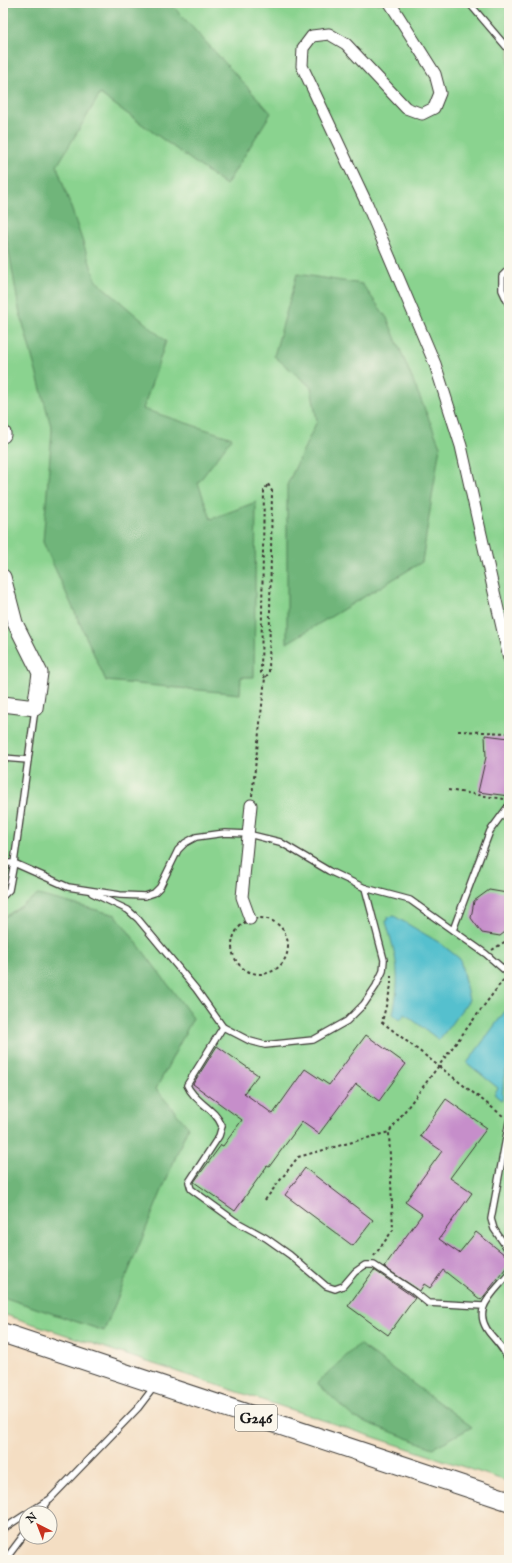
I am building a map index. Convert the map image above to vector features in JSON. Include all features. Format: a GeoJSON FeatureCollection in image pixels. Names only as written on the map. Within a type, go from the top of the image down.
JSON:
{"type":"FeatureCollection","features":[{"type":"Feature","properties":{"kind":"highway","name":"G246"},"geometry":{"type":"LineString","coordinates":[[3,1333],[155,1385],[509,1501]]}},
{"type":"Feature","properties":{"kind":"street"},"geometry":{"type":"LineString","coordinates":[[390,3],[435,74],[440,93],[434,108],[422,114],[406,108],[346,44],[329,34],[312,36],[303,48],[302,66],[367,204],[435,364],[461,446],[509,658]]}},
{"type":"Feature","properties":{"kind":"street"},"geometry":{"type":"LineString","coordinates":[[3,576],[15,622],[40,673],[35,708],[3,704]]}},
{"type":"Feature","properties":{"kind":"street"},"geometry":{"type":"LineString","coordinates":[[250,919],[242,897],[251,805]]}},
{"type":"Feature","properties":{"kind":"lane"},"geometry":{"type":"LineString","coordinates":[[469,3],[509,50]]}},
{"type":"Feature","properties":{"kind":"lane"},"geometry":{"type":"LineString","coordinates":[[509,269],[502,276],[502,290],[509,305]]}},
{"type":"Feature","properties":{"kind":"lane"},"geometry":{"type":"LineString","coordinates":[[3,896],[9,890],[14,863],[35,708]]}},
{"type":"Feature","properties":{"kind":"lane"},"geometry":{"type":"LineString","coordinates":[[3,758],[28,760]]}},
{"type":"Feature","properties":{"kind":"lane"},"geometry":{"type":"LineString","coordinates":[[453,930],[490,831],[509,805]]}},
{"type":"Feature","properties":{"kind":"lane"},"geometry":{"type":"LineString","coordinates":[[3,865],[6,863],[14,863],[68,887],[120,895],[150,894],[160,887],[178,850],[186,843],[196,838],[225,833],[248,834],[280,842],[329,871],[365,888],[410,900],[486,954],[509,974]]}},
{"type":"Feature","properties":{"kind":"lane"},"geometry":{"type":"LineString","coordinates":[[87,890],[128,910],[138,919],[196,989],[222,1027],[250,1041],[265,1045],[314,1040],[347,1021],[364,1004],[376,986],[383,971],[384,960],[365,888]]}},
{"type":"Feature","properties":{"kind":"lane"},"geometry":{"type":"LineString","coordinates":[[222,1027],[187,1085],[190,1092],[219,1117],[222,1126],[219,1136],[189,1182],[191,1189],[235,1221],[266,1238],[290,1255],[326,1286],[335,1288],[343,1286],[365,1265],[374,1264],[428,1303],[483,1306]]}},
{"type":"Feature","properties":{"kind":"lane"},"geometry":{"type":"LineString","coordinates":[[509,1121],[491,1219],[494,1229],[509,1251]]}},
{"type":"Feature","properties":{"kind":"lane"},"geometry":{"type":"LineString","coordinates":[[509,1274],[483,1306],[481,1316],[488,1332],[501,1347],[509,1362]]}},
{"type":"Feature","properties":{"kind":"lane"},"geometry":{"type":"LineString","coordinates":[[46,1505],[138,1408],[155,1385]]}},
{"type":"Feature","properties":{"kind":"lane"},"geometry":{"type":"LineString","coordinates":[[41,1505],[50,1499]]}},
{"type":"Feature","properties":{"kind":"lane"},"geometry":{"type":"LineString","coordinates":[[3,1529],[18,1520]]}},
{"type":"Feature","properties":{"kind":"lane"},"geometry":{"type":"LineString","coordinates":[[5,1560],[18,1543]]}},
{"type":"Feature","properties":{"kind":"path"},"geometry":{"type":"LineString","coordinates":[[251,805],[265,678],[269,673],[272,491],[268,484],[264,491],[261,673],[265,678]]}},
{"type":"Feature","properties":{"kind":"path"},"geometry":{"type":"LineString","coordinates":[[458,731],[509,733]]}},
{"type":"Feature","properties":{"kind":"path"},"geometry":{"type":"LineString","coordinates":[[448,790],[509,800]]}},
{"type":"Feature","properties":{"kind":"path"},"geometry":{"type":"LineString","coordinates":[[250,919],[270,919],[280,925],[285,932],[288,953],[281,965],[270,973],[256,974],[244,970],[238,965],[232,953],[232,939],[234,933],[244,922],[250,919]]}},
{"type":"Feature","properties":{"kind":"path"},"geometry":{"type":"LineString","coordinates":[[486,954],[509,939]]}},
{"type":"Feature","properties":{"kind":"path"},"geometry":{"type":"LineString","coordinates":[[383,971],[391,974],[391,986],[382,1022],[509,1121]]}},
{"type":"Feature","properties":{"kind":"path"},"geometry":{"type":"LineString","coordinates":[[265,1200],[298,1157],[389,1132],[509,974]]}},
{"type":"Feature","properties":{"kind":"path"},"geometry":{"type":"LineString","coordinates":[[374,1264],[374,1256],[393,1230],[389,1132]]}},
{"type":"Feature","properties":{"kind":"green space"},"geometry":{"type":"Polygon","coordinates":[[[3,3],[509,3],[509,1482],[3,1314],[3,3]]]}},
{"type":"Feature","properties":{"kind":"green space"},"geometry":{"type":"Polygon","coordinates":[[[3,3],[170,3],[271,113],[226,185],[100,94],[57,166],[96,281],[166,341],[143,409],[232,438],[198,483],[211,519],[256,502],[254,677],[241,677],[240,694],[106,681],[43,542],[52,430],[19,309],[3,217],[3,3]]]}},
{"type":"Feature","properties":{"kind":"green space"},"geometry":{"type":"Polygon","coordinates":[[[297,274],[362,284],[387,318],[440,446],[422,562],[287,643],[287,485],[317,421],[311,387],[274,356],[297,274]]]}},
{"type":"Feature","properties":{"kind":"green space"},"geometry":{"type":"Polygon","coordinates":[[[38,895],[116,915],[193,1018],[156,1089],[188,1127],[104,1331],[3,1297],[3,918],[38,895]]]}},
{"type":"Feature","properties":{"kind":"green space"},"geometry":{"type":"Polygon","coordinates":[[[359,1344],[472,1427],[433,1448],[353,1417],[317,1383],[359,1344]]]}},
{"type":"Feature","properties":{"kind":"water"},"geometry":{"type":"Polygon","coordinates":[[[394,916],[440,943],[460,959],[469,1000],[439,1040],[405,1014],[400,1020],[393,1014],[397,988],[397,967],[386,922],[388,917],[394,916]]]}},
{"type":"Feature","properties":{"kind":"water"},"geometry":{"type":"Polygon","coordinates":[[[506,1010],[509,1013],[509,1062],[504,1077],[502,1101],[494,1094],[498,1088],[467,1063],[506,1010]]]}},
{"type":"Feature","properties":{"kind":"building"},"geometry":{"type":"Polygon","coordinates":[[[485,735],[509,738],[509,796],[478,792],[486,757],[485,735]]]}},
{"type":"Feature","properties":{"kind":"building"},"geometry":{"type":"Polygon","coordinates":[[[489,890],[507,893],[509,896],[509,929],[500,936],[482,933],[471,918],[474,901],[489,890]]]}},
{"type":"Feature","properties":{"kind":"building"},"geometry":{"type":"Polygon","coordinates":[[[366,1035],[406,1064],[379,1101],[356,1084],[319,1134],[302,1122],[269,1167],[267,1166],[235,1211],[194,1182],[221,1145],[223,1146],[242,1120],[193,1084],[217,1046],[258,1075],[244,1093],[273,1114],[305,1069],[329,1085],[366,1035]]]}},
{"type":"Feature","properties":{"kind":"building"},"geometry":{"type":"Polygon","coordinates":[[[446,1099],[487,1128],[450,1178],[472,1193],[439,1239],[459,1253],[476,1232],[509,1258],[509,1264],[481,1300],[443,1270],[430,1288],[424,1284],[420,1291],[384,1267],[422,1214],[405,1202],[442,1151],[420,1136],[446,1099]]]}},
{"type":"Feature","properties":{"kind":"building"},"geometry":{"type":"Polygon","coordinates":[[[305,1168],[373,1220],[353,1246],[285,1195],[305,1168]]]}},
{"type":"Feature","properties":{"kind":"building"},"geometry":{"type":"Polygon","coordinates":[[[374,1270],[415,1298],[388,1335],[348,1306],[374,1270]]]}}]}
